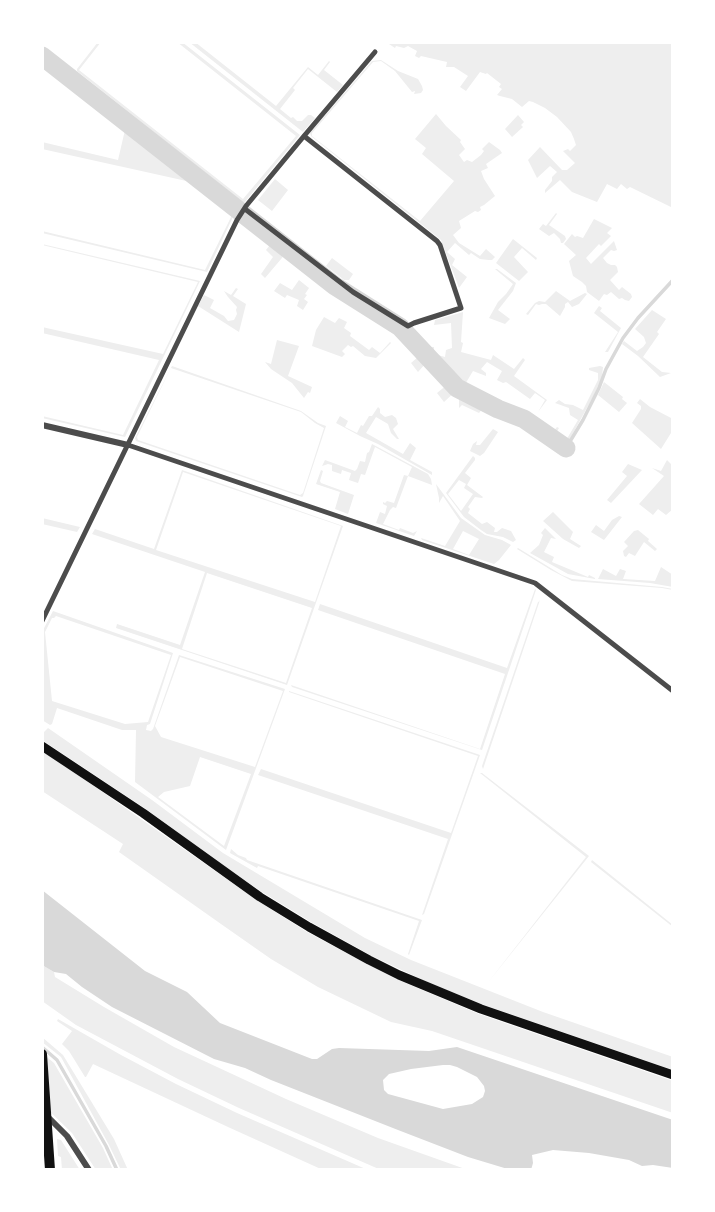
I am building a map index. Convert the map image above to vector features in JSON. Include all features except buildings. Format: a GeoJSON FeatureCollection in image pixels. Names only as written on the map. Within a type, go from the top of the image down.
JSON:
{"type":"FeatureCollection","features":[{"type":"Feature","properties":{"kind":"highway"},"geometry":{"type":"LineString","coordinates":[[42,746],[143,813],[260,897],[360,955],[399,975],[481,1009],[673,1075]]}},
{"type":"Feature","properties":{"kind":"highway"},"geometry":{"type":"LineString","coordinates":[[42,1054],[50,1170]]}},
{"type":"Feature","properties":{"kind":"street"},"geometry":{"type":"LineString","coordinates":[[42,621],[173,349],[243,212],[375,52]]}},
{"type":"Feature","properties":{"kind":"street"},"geometry":{"type":"LineString","coordinates":[[243,212],[293,251],[408,326],[461,308],[437,241],[304,136]]}},
{"type":"Feature","properties":{"kind":"street"},"geometry":{"type":"LineString","coordinates":[[42,425],[128,445],[536,583],[673,691]]}},
{"type":"Feature","properties":{"kind":"street"},"geometry":{"type":"LineString","coordinates":[[42,1112],[66,1136],[89,1170]]}},
{"type":"Feature","properties":{"kind":"shaded area"},"geometry":{"type":"Polygon","coordinates":[[[98,42],[101,42],[79,70],[243,199],[296,136],[177,42],[182,42],[300,135],[244,203],[77,71],[98,42]]]}},
{"type":"Feature","properties":{"kind":"shaded area"},"geometry":{"type":"Polygon","coordinates":[[[189,42],[195,42],[276,106],[308,67],[318,75],[329,61],[324,70],[343,85],[337,92],[308,69],[280,109],[297,121],[302,121],[308,115],[315,118],[303,132],[189,42]]]}},
{"type":"Feature","properties":{"kind":"shaded area"},"geometry":{"type":"Polygon","coordinates":[[[386,42],[673,42],[673,208],[621,184],[617,189],[607,184],[597,202],[572,192],[560,180],[545,193],[557,172],[550,166],[537,178],[528,160],[540,147],[562,170],[567,170],[575,163],[563,151],[570,151],[576,145],[574,139],[557,117],[533,102],[529,101],[522,107],[512,99],[497,95],[502,89],[499,87],[501,84],[487,73],[480,72],[466,91],[460,87],[468,76],[454,67],[446,67],[447,62],[421,56],[419,58],[415,56],[417,51],[408,46],[395,48],[386,42]]]}},
{"type":"Feature","properties":{"kind":"shaded area"},"geometry":{"type":"Polygon","coordinates":[[[42,60],[236,212],[207,272],[42,233],[205,270],[232,215],[191,182],[42,149],[42,142],[118,160],[125,130],[42,64],[42,60]]]}},
{"type":"Feature","properties":{"kind":"shaded area"},"geometry":{"type":"Polygon","coordinates":[[[381,60],[418,79],[423,90],[421,93],[414,94],[415,91],[412,92],[395,71],[381,61],[373,62],[312,136],[420,221],[454,181],[422,154],[426,148],[415,139],[436,114],[461,140],[465,149],[459,155],[464,162],[472,162],[481,155],[484,151],[482,149],[489,142],[500,150],[502,153],[486,164],[488,168],[481,171],[495,196],[480,207],[481,210],[459,221],[461,228],[453,235],[459,243],[480,256],[486,249],[495,257],[492,260],[480,259],[471,253],[469,255],[455,243],[447,252],[455,259],[452,265],[467,277],[459,288],[441,240],[311,136],[310,133],[372,61],[381,60]]]}},
{"type":"Feature","properties":{"kind":"shaded area"},"geometry":{"type":"Polygon","coordinates":[[[518,115],[524,122],[521,125],[523,127],[512,137],[505,129],[518,115]]]}},
{"type":"Feature","properties":{"kind":"shaded area"},"geometry":{"type":"Polygon","coordinates":[[[275,179],[288,190],[272,211],[258,200],[275,179]]]}},
{"type":"Feature","properties":{"kind":"shaded area"},"geometry":{"type":"Polygon","coordinates":[[[556,213],[549,225],[565,236],[563,243],[554,233],[549,236],[539,229],[543,224],[546,226],[556,213]]]}},
{"type":"Feature","properties":{"kind":"shaded area"},"geometry":{"type":"Polygon","coordinates":[[[594,219],[612,228],[607,233],[611,236],[586,258],[591,264],[614,241],[617,250],[611,250],[603,258],[617,267],[618,272],[610,280],[619,290],[622,287],[631,294],[629,301],[619,299],[611,292],[604,294],[599,301],[573,276],[569,261],[576,255],[564,244],[572,234],[583,238],[594,219]]]}},
{"type":"Feature","properties":{"kind":"shaded area"},"geometry":{"type":"Polygon","coordinates":[[[513,239],[537,258],[536,260],[522,248],[514,257],[528,272],[519,281],[496,263],[513,239]]]}},
{"type":"Feature","properties":{"kind":"shaded area"},"geometry":{"type":"Polygon","coordinates":[[[273,241],[287,252],[265,278],[261,274],[273,257],[266,250],[273,241]]]}},
{"type":"Feature","properties":{"kind":"shaded area"},"geometry":{"type":"Polygon","coordinates":[[[42,244],[200,281],[125,437],[42,416],[123,435],[159,360],[42,333],[42,327],[163,354],[198,282],[42,244]]]}},
{"type":"Feature","properties":{"kind":"shaded area"},"geometry":{"type":"Polygon","coordinates":[[[332,258],[353,274],[349,280],[344,280],[326,266],[332,258]]]}},
{"type":"Feature","properties":{"kind":"shaded area"},"geometry":{"type":"Polygon","coordinates":[[[495,269],[516,283],[498,310],[510,319],[505,324],[489,318],[513,284],[495,269]]]}},
{"type":"Feature","properties":{"kind":"shaded area"},"geometry":{"type":"Polygon","coordinates":[[[299,280],[309,288],[304,299],[308,302],[303,310],[297,306],[299,300],[287,295],[285,298],[274,291],[280,283],[292,290],[299,280]]]}},
{"type":"Feature","properties":{"kind":"shaded area"},"geometry":{"type":"Polygon","coordinates":[[[238,289],[233,296],[246,304],[239,332],[198,306],[204,295],[214,300],[210,308],[228,321],[234,320],[237,307],[224,291],[231,295],[238,289]]]}},
{"type":"Feature","properties":{"kind":"shaded area"},"geometry":{"type":"Polygon","coordinates":[[[556,291],[570,301],[587,294],[579,304],[572,307],[568,302],[565,304],[560,316],[546,304],[536,304],[528,315],[526,314],[535,303],[545,302],[556,291]]]}},
{"type":"Feature","properties":{"kind":"shaded area"},"geometry":{"type":"Polygon","coordinates":[[[599,306],[602,308],[600,311],[621,328],[608,352],[605,352],[618,332],[594,313],[599,306]]]}},
{"type":"Feature","properties":{"kind":"shaded area"},"geometry":{"type":"Polygon","coordinates":[[[652,310],[666,319],[643,357],[662,372],[671,373],[660,377],[622,344],[624,341],[637,351],[643,347],[646,343],[644,337],[635,329],[652,310]]]}},
{"type":"Feature","properties":{"kind":"shaded area"},"geometry":{"type":"Polygon","coordinates":[[[463,312],[461,352],[491,360],[493,355],[514,369],[523,358],[525,360],[514,376],[547,400],[538,412],[545,400],[535,393],[530,399],[506,382],[497,380],[502,371],[487,362],[481,369],[486,376],[473,371],[464,386],[491,401],[525,413],[552,433],[559,428],[555,435],[565,442],[578,420],[570,415],[569,408],[555,403],[559,400],[583,410],[598,380],[598,373],[589,368],[603,367],[602,377],[594,395],[566,446],[525,417],[499,408],[462,389],[425,349],[434,347],[434,354],[445,357],[446,350],[452,348],[451,323],[434,325],[435,320],[463,312]]]}},
{"type":"Feature","properties":{"kind":"shaded area"},"geometry":{"type":"Polygon","coordinates":[[[324,317],[335,323],[339,318],[347,322],[344,328],[351,333],[350,336],[369,350],[372,347],[380,353],[391,343],[376,358],[365,356],[348,345],[342,351],[345,354],[342,357],[312,346],[316,330],[324,317]]]}},
{"type":"Feature","properties":{"kind":"shaded area"},"geometry":{"type":"Polygon","coordinates":[[[277,340],[299,346],[288,376],[312,387],[304,398],[292,383],[265,362],[271,364],[277,340]]]}},
{"type":"Feature","properties":{"kind":"shaded area"},"geometry":{"type":"Polygon","coordinates":[[[418,347],[429,363],[433,363],[456,391],[444,402],[437,393],[448,384],[433,366],[426,363],[418,372],[411,363],[418,357],[413,350],[418,347]]]}},
{"type":"Feature","properties":{"kind":"shaded area"},"geometry":{"type":"Polygon","coordinates":[[[172,366],[301,411],[326,426],[302,497],[136,441],[135,438],[172,366]],[[171,368],[137,437],[138,440],[300,495],[303,493],[324,428],[301,412],[171,368]]]}},
{"type":"Feature","properties":{"kind":"shaded area"},"geometry":{"type":"Polygon","coordinates":[[[604,382],[627,403],[619,412],[598,395],[604,382]]]}},
{"type":"Feature","properties":{"kind":"shaded area"},"geometry":{"type":"Polygon","coordinates":[[[459,391],[488,408],[484,407],[479,413],[462,405],[459,408],[459,391]]]}},
{"type":"Feature","properties":{"kind":"shaded area"},"geometry":{"type":"Polygon","coordinates":[[[640,399],[673,419],[673,433],[661,449],[632,423],[641,409],[637,403],[640,399]]]}},
{"type":"Feature","properties":{"kind":"shaded area"},"geometry":{"type":"Polygon","coordinates":[[[378,407],[385,417],[392,415],[396,418],[398,424],[393,429],[399,439],[391,433],[388,424],[376,417],[366,433],[403,454],[410,443],[416,448],[410,460],[432,472],[432,475],[336,423],[340,416],[348,421],[345,427],[357,433],[378,407]]]}},
{"type":"Feature","properties":{"kind":"shaded area"},"geometry":{"type":"Polygon","coordinates":[[[493,429],[498,432],[484,453],[480,456],[470,451],[473,444],[477,441],[476,445],[480,445],[493,429]]]}},
{"type":"Feature","properties":{"kind":"shaded area"},"geometry":{"type":"Polygon","coordinates":[[[372,444],[428,474],[432,485],[408,476],[412,467],[375,447],[365,475],[361,474],[358,483],[349,480],[351,473],[332,471],[332,465],[328,464],[322,466],[325,460],[355,471],[360,461],[365,462],[372,444]]]}},
{"type":"Feature","properties":{"kind":"shaded area"},"geometry":{"type":"Polygon","coordinates":[[[473,456],[475,460],[465,473],[471,478],[467,485],[483,497],[475,497],[468,507],[468,513],[482,524],[487,522],[495,528],[494,532],[502,528],[511,531],[516,540],[513,542],[481,530],[464,517],[446,493],[473,456]],[[459,480],[448,494],[461,511],[473,494],[464,488],[466,484],[459,480]]]}},
{"type":"Feature","properties":{"kind":"shaded area"},"geometry":{"type":"Polygon","coordinates":[[[667,460],[673,466],[673,509],[666,515],[658,509],[653,515],[639,504],[664,476],[652,468],[661,471],[667,460]]]}},
{"type":"Feature","properties":{"kind":"shaded area"},"geometry":{"type":"Polygon","coordinates":[[[628,464],[642,470],[611,503],[607,500],[627,476],[622,472],[628,464]]]}},
{"type":"Feature","properties":{"kind":"shaded area"},"geometry":{"type":"Polygon","coordinates":[[[182,470],[343,526],[287,685],[116,628],[117,624],[180,645],[205,572],[92,534],[95,529],[154,549],[182,470]],[[183,472],[156,550],[315,602],[341,526],[183,472]],[[207,573],[182,649],[286,683],[312,608],[207,573]]]}},
{"type":"Feature","properties":{"kind":"shaded area"},"geometry":{"type":"Polygon","coordinates":[[[321,470],[321,483],[354,495],[348,514],[335,509],[340,492],[316,484],[321,470]]]}},
{"type":"Feature","properties":{"kind":"shaded area"},"geometry":{"type":"Polygon","coordinates":[[[404,475],[408,476],[396,508],[390,510],[383,524],[413,533],[417,531],[414,536],[376,523],[380,512],[385,514],[387,506],[383,502],[394,503],[404,475]]]}},
{"type":"Feature","properties":{"kind":"shaded area"},"geometry":{"type":"Polygon","coordinates":[[[436,484],[461,518],[485,535],[511,545],[499,560],[494,564],[422,540],[421,538],[445,546],[460,521],[443,496],[439,503],[436,484]],[[463,531],[453,549],[469,555],[479,539],[463,531]]]}},
{"type":"Feature","properties":{"kind":"shaded area"},"geometry":{"type":"Polygon","coordinates":[[[553,512],[573,532],[570,539],[581,546],[579,548],[563,539],[543,521],[553,512]]]}},
{"type":"Feature","properties":{"kind":"shaded area"},"geometry":{"type":"Polygon","coordinates":[[[622,517],[604,540],[591,532],[596,525],[604,531],[612,520],[622,517]]]}},
{"type":"Feature","properties":{"kind":"shaded area"},"geometry":{"type":"Polygon","coordinates":[[[42,518],[80,527],[77,532],[42,524],[42,518]]]}},
{"type":"Feature","properties":{"kind":"shaded area"},"geometry":{"type":"Polygon","coordinates":[[[545,528],[556,539],[551,538],[544,552],[554,557],[552,562],[595,579],[568,574],[530,553],[539,545],[543,535],[541,533],[545,528]]]}},
{"type":"Feature","properties":{"kind":"shaded area"},"geometry":{"type":"Polygon","coordinates":[[[638,530],[657,549],[655,551],[644,542],[635,556],[629,553],[626,557],[623,551],[628,546],[624,542],[638,530]]]}},
{"type":"Feature","properties":{"kind":"shaded area"},"geometry":{"type":"Polygon","coordinates":[[[518,548],[572,579],[673,590],[572,581],[551,570],[518,548]]]}},
{"type":"Feature","properties":{"kind":"shaded area"},"geometry":{"type":"Polygon","coordinates":[[[661,567],[673,575],[673,587],[598,579],[603,569],[616,576],[620,569],[626,571],[623,579],[655,581],[661,567]]]}},
{"type":"Feature","properties":{"kind":"shaded area"},"geometry":{"type":"Polygon","coordinates":[[[535,589],[482,750],[291,685],[480,749],[505,674],[318,610],[320,604],[507,668],[535,589]]]}},
{"type":"Feature","properties":{"kind":"shaded area"},"geometry":{"type":"Polygon","coordinates":[[[540,601],[483,769],[482,766],[540,601]]]}},
{"type":"Feature","properties":{"kind":"shaded area"},"geometry":{"type":"Polygon","coordinates":[[[53,611],[173,653],[146,730],[153,729],[179,655],[285,689],[226,850],[135,782],[136,730],[122,730],[57,708],[52,724],[42,720],[42,632],[53,611]],[[56,616],[52,618],[45,632],[52,701],[125,724],[148,722],[171,655],[56,616]],[[180,657],[155,726],[161,737],[255,767],[283,691],[180,657]],[[200,757],[190,786],[164,792],[158,797],[224,846],[251,774],[200,757]]]}},
{"type":"Feature","properties":{"kind":"shaded area"},"geometry":{"type":"Polygon","coordinates":[[[289,691],[480,755],[424,914],[422,915],[448,839],[258,775],[261,769],[451,833],[478,756],[289,691]]]}},
{"type":"Feature","properties":{"kind":"shaded area"},"geometry":{"type":"Polygon","coordinates":[[[48,728],[223,853],[365,938],[411,960],[543,1012],[673,1057],[673,1070],[484,1005],[372,956],[262,892],[146,809],[42,740],[42,734],[48,728]]]}},
{"type":"Feature","properties":{"kind":"shaded area"},"geometry":{"type":"Polygon","coordinates":[[[42,751],[258,901],[307,932],[369,965],[479,1014],[673,1081],[673,1113],[432,1031],[391,1022],[318,987],[271,959],[119,852],[123,844],[42,791],[42,751]]]}},
{"type":"Feature","properties":{"kind":"shaded area"},"geometry":{"type":"Polygon","coordinates":[[[480,773],[589,856],[486,985],[586,857],[480,773]]]}},
{"type":"Feature","properties":{"kind":"shaded area"},"geometry":{"type":"Polygon","coordinates":[[[231,849],[247,860],[422,920],[409,955],[419,921],[258,866],[257,868],[230,853],[231,849]]]}},
{"type":"Feature","properties":{"kind":"shaded area"},"geometry":{"type":"Polygon","coordinates":[[[592,860],[673,925],[673,927],[591,862],[592,860]]]}},
{"type":"Feature","properties":{"kind":"shaded area"},"geometry":{"type":"Polygon","coordinates":[[[42,890],[145,971],[187,992],[220,1023],[312,1059],[339,1048],[429,1051],[457,1047],[673,1120],[673,1168],[642,1166],[629,1160],[553,1150],[532,1155],[531,1170],[511,1170],[468,1157],[245,1068],[214,1059],[112,1007],[66,974],[54,972],[42,965],[42,890]],[[450,1065],[389,1074],[383,1080],[384,1090],[388,1094],[443,1109],[472,1104],[483,1097],[484,1086],[477,1077],[450,1065]]]}},
{"type":"Feature","properties":{"kind":"shaded area"},"geometry":{"type":"Polygon","coordinates":[[[42,965],[54,972],[55,977],[174,1047],[378,1138],[468,1170],[381,1170],[178,1079],[76,1025],[42,1001],[42,965]]]}},
{"type":"Feature","properties":{"kind":"shaded area"},"geometry":{"type":"Polygon","coordinates":[[[58,1019],[176,1084],[368,1170],[323,1170],[93,1064],[85,1077],[62,1044],[72,1031],[57,1021],[58,1019]]]}},
{"type":"Feature","properties":{"kind":"shaded area"},"geometry":{"type":"Polygon","coordinates":[[[42,1037],[63,1055],[114,1139],[128,1170],[121,1170],[61,1057],[42,1042],[42,1037]]]}},
{"type":"Feature","properties":{"kind":"shaded area"},"geometry":{"type":"Polygon","coordinates":[[[42,1053],[54,1063],[113,1170],[96,1170],[72,1133],[42,1104],[42,1053]]]}},
{"type":"Feature","properties":{"kind":"shaded area"},"geometry":{"type":"Polygon","coordinates":[[[57,1139],[61,1140],[80,1170],[62,1170],[57,1139]]]}},
{"type":"Feature","properties":{"kind":"waterway"},"geometry":{"type":"LineString","coordinates":[[42,56],[335,286],[400,327],[457,388],[524,419],[566,448]]}},
{"type":"Feature","properties":{"kind":"waterway"},"geometry":{"type":"LineString","coordinates":[[566,448],[583,420],[623,338],[673,280]]}},
{"type":"Feature","properties":{"kind":"waterway"},"geometry":{"type":"LineString","coordinates":[[42,1047],[57,1060],[117,1170]]}}]}
